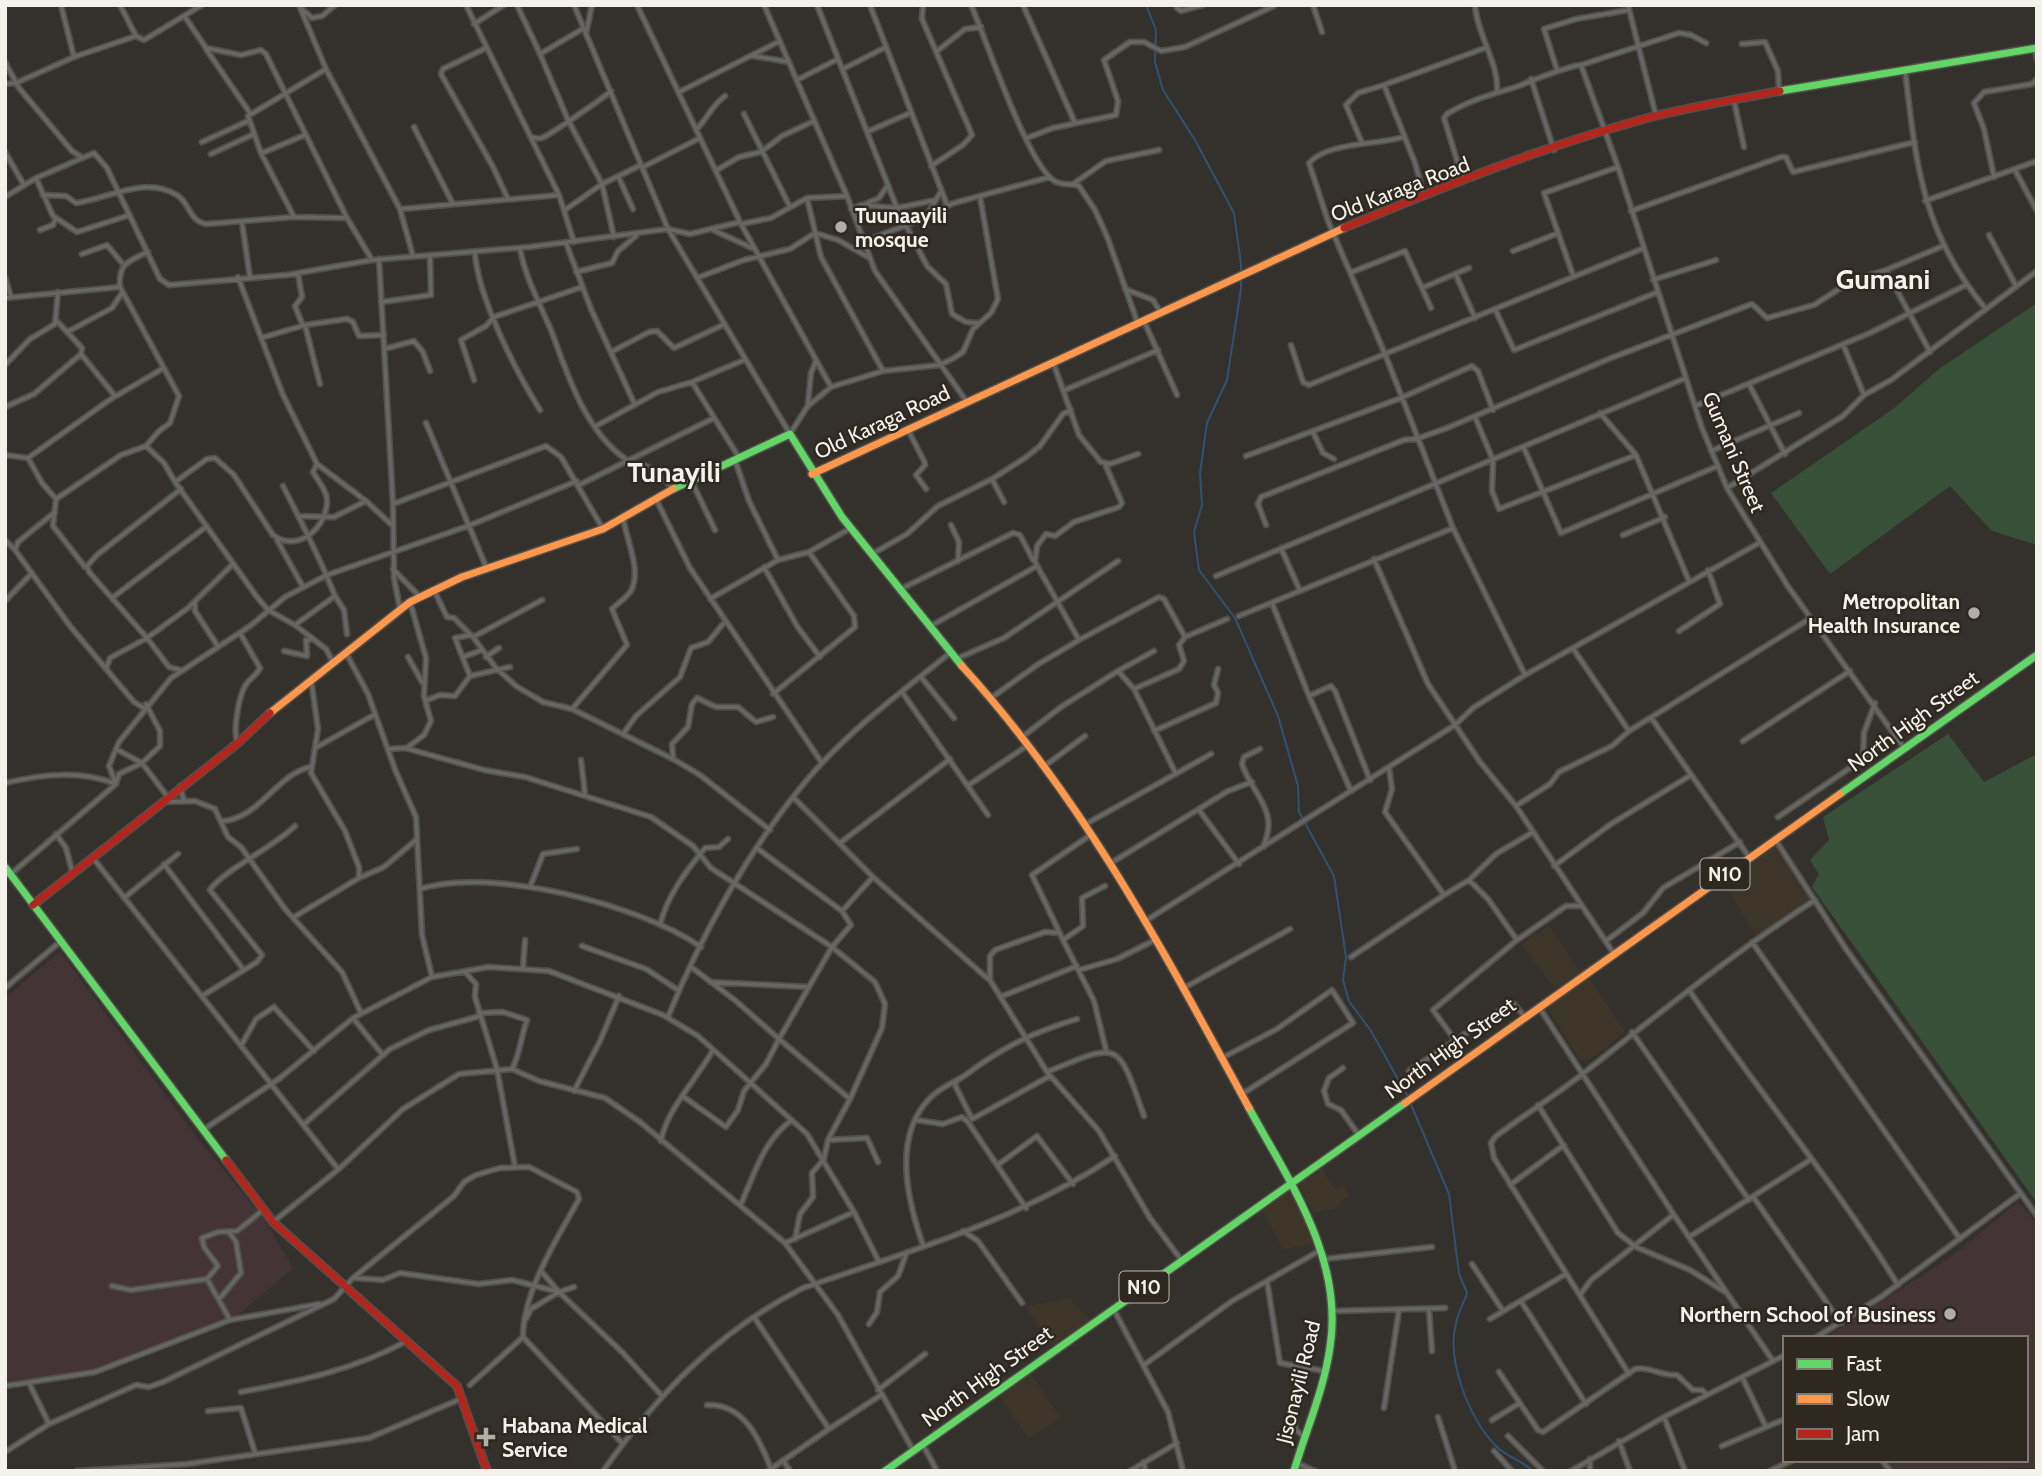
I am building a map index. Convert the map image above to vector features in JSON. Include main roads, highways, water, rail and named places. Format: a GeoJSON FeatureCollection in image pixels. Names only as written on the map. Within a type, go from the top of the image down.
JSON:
{"type":"FeatureCollection","features":[{"type":"Feature","properties":{"kind":"main road","name":"Old Karaga Road"},"geometry":{"type":"LineString","coordinates":[[812,474],[1333,233],[1424,195],[1606,131],[1656,116],[1779,92],[2036,48]]}},
{"type":"Feature","properties":{"kind":"main road","name":"Jisonayili Road"},"geometry":{"type":"LineString","coordinates":[[33,905],[72,871],[93,858],[180,786],[238,743],[312,679],[410,602],[487,569],[603,528],[673,489],[790,433],[812,474],[851,528],[953,657],[991,698],[1045,765],[1086,824],[1147,920],[1308,1216],[1324,1259],[1333,1311],[1332,1335],[1295,1467]]}},
{"type":"Feature","properties":{"kind":"main road","name":"North High Street"},"geometry":{"type":"LineString","coordinates":[[885,1471],[2037,655]]}},
{"type":"Feature","properties":{"kind":"main road"},"geometry":{"type":"LineString","coordinates":[[9,870],[273,1222],[405,1342],[448,1376],[463,1398],[487,1471]]}},
{"type":"Feature","properties":{"kind":"waterway"},"geometry":{"type":"LineString","coordinates":[[1146,5],[1156,30],[1155,62],[1163,90],[1195,140],[1234,213],[1241,264],[1241,289],[1227,380],[1207,423],[1200,473],[1202,505],[1194,532],[1199,570],[1235,618],[1278,716],[1298,786],[1299,812],[1334,876],[1346,957],[1343,980],[1349,1001],[1371,1031],[1408,1097]]}},
{"type":"Feature","properties":{"kind":"waterway"},"geometry":{"type":"LineString","coordinates":[[1410,1102],[1449,1194],[1459,1274],[1467,1293],[1457,1319],[1454,1338],[1457,1372],[1470,1406],[1487,1436],[1497,1447],[1533,1471]]}},
{"type":"Feature","properties":{"kind":"place","name":"Tuunaayili mosque"},"geometry":{"type":"Point","coordinates":[841,227]}},
{"type":"Feature","properties":{"kind":"place","name":"Metropolitan Health Insurance"},"geometry":{"type":"Point","coordinates":[1974,613]}},
{"type":"Feature","properties":{"kind":"place","name":"Northern School of Business"},"geometry":{"type":"Point","coordinates":[1950,1314]}},
{"type":"Feature","properties":{"kind":"place","name":"Habana Medical Service"},"geometry":{"type":"Point","coordinates":[486,1437]}},
{"type":"Feature","properties":{"kind":"district","name":"Gumani"},"geometry":{"type":"Point","coordinates":[1883,279]}},
{"type":"Feature","properties":{"kind":"district","name":"Tunayili"},"geometry":{"type":"Point","coordinates":[674,472]}}]}
